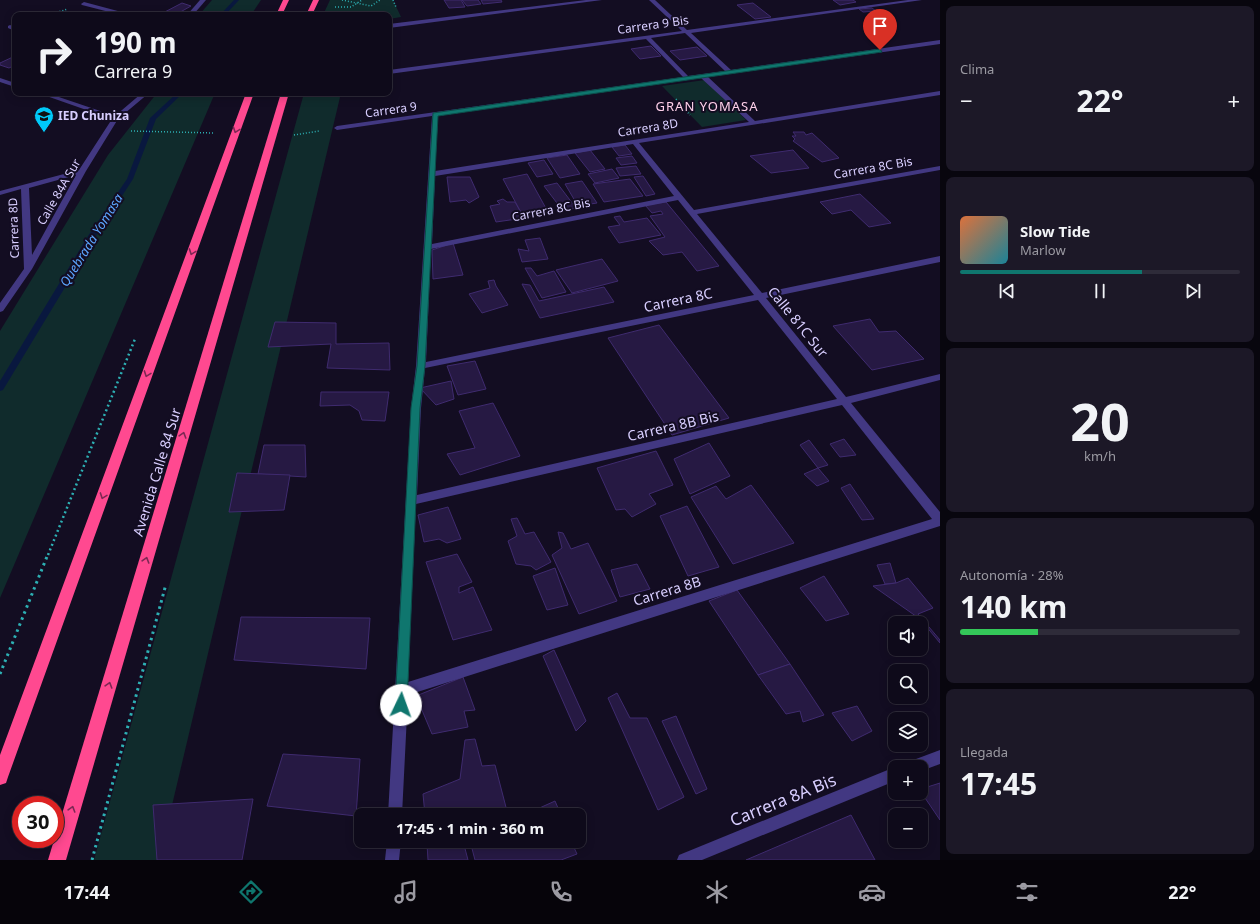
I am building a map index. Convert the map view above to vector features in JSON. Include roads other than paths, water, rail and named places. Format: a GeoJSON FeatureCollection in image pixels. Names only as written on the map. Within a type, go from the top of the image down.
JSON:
{"type":"FeatureCollection","features":[{"type":"Feature","properties":{"kind":"highway"},"geometry":{"type":"LineString","coordinates":[[280,12],[286,0]]}},
{"type":"Feature","properties":{"kind":"highway"},"geometry":{"type":"LineString","coordinates":[[310,12],[316,0]]}},
{"type":"Feature","properties":{"kind":"highway"},"geometry":{"type":"LineString","coordinates":[[0,777],[249,96]]}},
{"type":"Feature","properties":{"kind":"highway","name":"Avenida Calle 84 Sur"},"geometry":{"type":"LineString","coordinates":[[57,860],[284,96]]}},
{"type":"Feature","properties":{"kind":"street"},"geometry":{"type":"LineString","coordinates":[[193,12],[203,0]]}},
{"type":"Feature","properties":{"kind":"street"},"geometry":{"type":"LineString","coordinates":[[392,26],[600,0]]}},
{"type":"Feature","properties":{"kind":"street"},"geometry":{"type":"LineString","coordinates":[[652,0],[730,72]]}},
{"type":"Feature","properties":{"kind":"street","name":"Carrera 9 Bis"},"geometry":{"type":"LineString","coordinates":[[392,72],[919,0]]}},
{"type":"Feature","properties":{"kind":"street"},"geometry":{"type":"LineString","coordinates":[[84,4],[115,12]]}},
{"type":"Feature","properties":{"kind":"street"},"geometry":{"type":"LineString","coordinates":[[647,37],[687,78]]}},
{"type":"Feature","properties":{"kind":"street","name":"Carrera 9"},"geometry":{"type":"LineString","coordinates":[[337,128],[940,42]]}},
{"type":"Feature","properties":{"kind":"street"},"geometry":{"type":"LineString","coordinates":[[703,76],[754,123]]}},
{"type":"Feature","properties":{"kind":"street"},"geometry":{"type":"LineString","coordinates":[[0,80],[12,83]]}},
{"type":"Feature","properties":{"kind":"street","name":"Carrera 8D"},"geometry":{"type":"LineString","coordinates":[[432,174],[940,93]]}},
{"type":"Feature","properties":{"kind":"street"},"geometry":{"type":"LineString","coordinates":[[50,96],[116,118]]}},
{"type":"Feature","properties":{"kind":"street","name":"Calle 84A Sur"},"geometry":{"type":"LineString","coordinates":[[0,309],[28,269],[82,172],[116,118],[142,96]]}},
{"type":"Feature","properties":{"kind":"street"},"geometry":{"type":"LineString","coordinates":[[395,808],[416,408],[421,366],[435,114]]}},
{"type":"Feature","properties":{"kind":"street","name":"Calle 81C Sur"},"geometry":{"type":"LineString","coordinates":[[635,142],[940,520]]}},
{"type":"Feature","properties":{"kind":"street","name":"Carrera 8C Bis"},"geometry":{"type":"LineString","coordinates":[[692,213],[940,168]]}},
{"type":"Feature","properties":{"kind":"street"},"geometry":{"type":"LineString","coordinates":[[0,193],[82,172]]}},
{"type":"Feature","properties":{"kind":"street","name":"Carrera 8D"},"geometry":{"type":"LineString","coordinates":[[25,186],[28,269]]}},
{"type":"Feature","properties":{"kind":"street","name":"Carrera 8C Bis"},"geometry":{"type":"LineString","coordinates":[[428,247],[680,197]]}},
{"type":"Feature","properties":{"kind":"street","name":"Carrera 8C"},"geometry":{"type":"LineString","coordinates":[[421,366],[940,260]]}},
{"type":"Feature","properties":{"kind":"street","name":"Carrera 8B Bis"},"geometry":{"type":"LineString","coordinates":[[412,501],[844,401],[940,377]]}},
{"type":"Feature","properties":{"kind":"street","name":"Carrera 8B"},"geometry":{"type":"LineString","coordinates":[[402,690],[940,520]]}},
{"type":"Feature","properties":{"kind":"street"},"geometry":{"type":"LineString","coordinates":[[928,761],[940,757]]}},
{"type":"Feature","properties":{"kind":"street","name":"Carrera 8A Bis"},"geometry":{"type":"LineString","coordinates":[[684,860],[888,777]]}},
{"type":"Feature","properties":{"kind":"street"},"geometry":{"type":"LineString","coordinates":[[392,860],[393,848]]}},
{"type":"Feature","properties":{"kind":"waterway","name":"Quebrada Yomasa"},"geometry":{"type":"LineString","coordinates":[[225,12],[237,0]]}},
{"type":"Feature","properties":{"kind":"waterway","name":"Quebrada Yomasa"},"geometry":{"type":"LineString","coordinates":[[0,388],[92,236],[130,179],[153,118],[177,96]]}},
{"type":"Feature","properties":{"kind":"place","name":"IED Chuniza"},"geometry":{"type":"Point","coordinates":[44,133]}},
{"type":"Feature","properties":{"kind":"district","name":"GRAN YOMASA"},"geometry":{"type":"Point","coordinates":[707,106]}}]}
